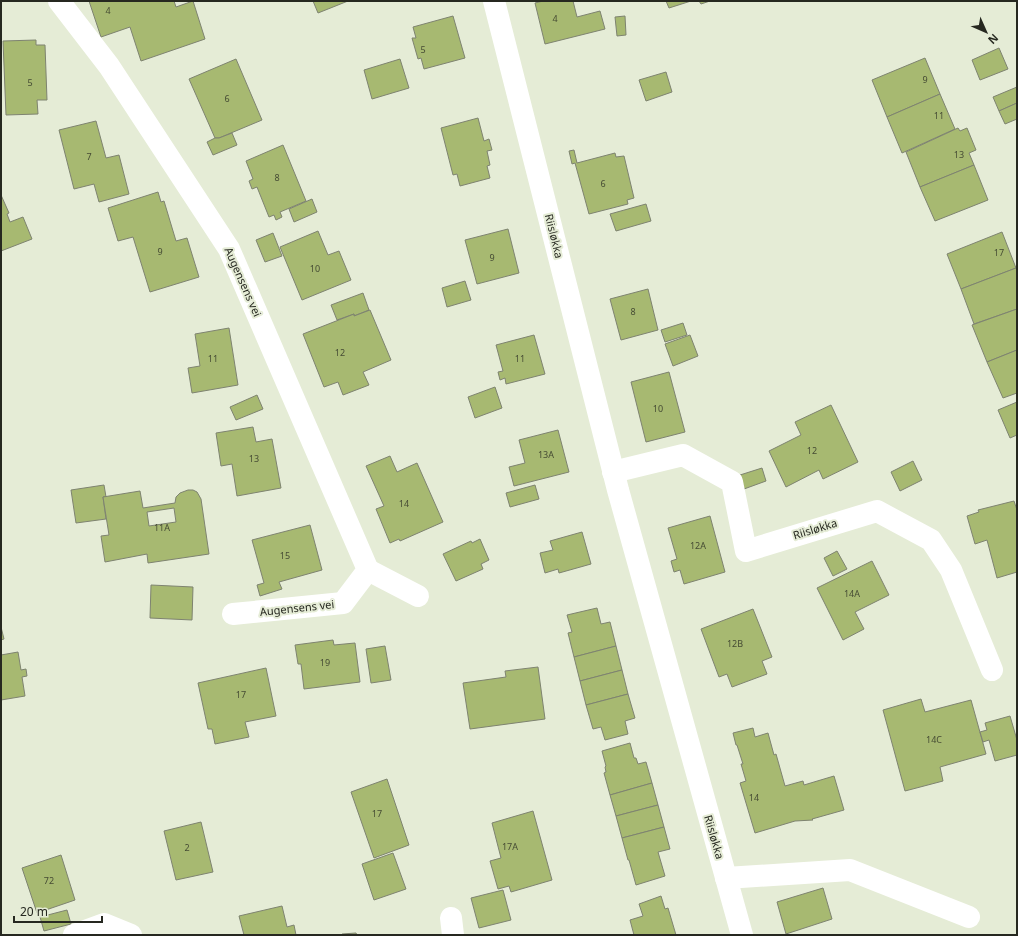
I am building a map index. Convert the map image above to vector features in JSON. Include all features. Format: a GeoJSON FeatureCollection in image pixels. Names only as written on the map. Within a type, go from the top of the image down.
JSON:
{"type":"FeatureCollection","features":[{"type":"Feature","properties":{"kind":"street","name":"Augensens vei"},"geometry":{"type":"LineString","coordinates":[[59,1],[108,66],[229,249],[368,570],[343,603],[233,614]]}},
{"type":"Feature","properties":{"kind":"street","name":"Riisløkka"},"geometry":{"type":"LineString","coordinates":[[494,1],[613,472],[742,935]]}},
{"type":"Feature","properties":{"kind":"street","name":"Riisløkka"},"geometry":{"type":"LineString","coordinates":[[613,472],[683,455],[732,482],[746,550],[877,511],[931,540],[952,570],[992,670]]}},
{"type":"Feature","properties":{"kind":"street"},"geometry":{"type":"LineString","coordinates":[[368,570],[418,596]]}},
{"type":"Feature","properties":{"kind":"street"},"geometry":{"type":"LineString","coordinates":[[726,878],[850,870],[969,917]]}},
{"type":"Feature","properties":{"kind":"street"},"geometry":{"type":"LineString","coordinates":[[74,935],[104,924],[131,935]]}},
{"type":"Feature","properties":{"kind":"building"},"geometry":{"type":"Polygon","coordinates":[[[89,1],[174,1],[176,7],[193,1],[205,39],[141,61],[130,27],[101,37],[89,1]]]}},
{"type":"Feature","properties":{"kind":"building"},"geometry":{"type":"Polygon","coordinates":[[[313,1],[348,1],[318,13],[313,1]]]}},
{"type":"Feature","properties":{"kind":"building"},"geometry":{"type":"Polygon","coordinates":[[[543,1],[573,1],[577,17],[600,11],[605,29],[545,44],[535,3],[543,1]]]}},
{"type":"Feature","properties":{"kind":"building"},"geometry":{"type":"Polygon","coordinates":[[[666,1],[691,1],[669,8],[666,1]]]}},
{"type":"Feature","properties":{"kind":"building"},"geometry":{"type":"Polygon","coordinates":[[[699,1],[710,1],[701,4],[699,1]]]}},
{"type":"Feature","properties":{"kind":"building"},"geometry":{"type":"Polygon","coordinates":[[[453,16],[465,58],[424,69],[421,58],[418,59],[412,38],[416,38],[413,27],[453,16]]]}},
{"type":"Feature","properties":{"kind":"building"},"geometry":{"type":"Polygon","coordinates":[[[625,16],[626,35],[617,36],[615,17],[625,16]]]}},
{"type":"Feature","properties":{"kind":"building"},"geometry":{"type":"Polygon","coordinates":[[[36,40],[36,45],[45,45],[47,100],[37,100],[38,114],[6,115],[3,41],[36,40]]]}},
{"type":"Feature","properties":{"kind":"building"},"geometry":{"type":"Polygon","coordinates":[[[999,48],[1008,69],[980,80],[972,60],[999,48]]]}},
{"type":"Feature","properties":{"kind":"building"},"geometry":{"type":"Polygon","coordinates":[[[925,58],[940,94],[887,117],[872,80],[925,58]]]}},
{"type":"Feature","properties":{"kind":"building"},"geometry":{"type":"Polygon","coordinates":[[[236,59],[262,120],[219,138],[215,138],[189,79],[236,59]]]}},
{"type":"Feature","properties":{"kind":"building"},"geometry":{"type":"Polygon","coordinates":[[[400,59],[409,88],[372,99],[364,70],[400,59]]]}},
{"type":"Feature","properties":{"kind":"building"},"geometry":{"type":"Polygon","coordinates":[[[666,72],[672,92],[646,101],[639,80],[666,72]]]}},
{"type":"Feature","properties":{"kind":"building"},"geometry":{"type":"Polygon","coordinates":[[[1017,87],[1017,103],[999,111],[993,97],[1017,87]]]}},
{"type":"Feature","properties":{"kind":"building"},"geometry":{"type":"Polygon","coordinates":[[[940,94],[955,129],[902,153],[887,117],[940,94]]]}},
{"type":"Feature","properties":{"kind":"building"},"geometry":{"type":"Polygon","coordinates":[[[1017,103],[1017,119],[1005,124],[999,111],[1017,103]]]}},
{"type":"Feature","properties":{"kind":"building"},"geometry":{"type":"Polygon","coordinates":[[[478,118],[484,141],[489,139],[492,150],[487,151],[490,165],[487,166],[490,178],[460,186],[457,174],[453,175],[441,128],[478,118]]]}},
{"type":"Feature","properties":{"kind":"building"},"geometry":{"type":"Polygon","coordinates":[[[96,121],[106,158],[119,155],[129,194],[99,202],[94,184],[74,189],[59,130],[96,121]]]}},
{"type":"Feature","properties":{"kind":"building"},"geometry":{"type":"Polygon","coordinates":[[[958,128],[960,131],[967,128],[976,150],[969,153],[974,165],[920,187],[906,152],[958,128]]]}},
{"type":"Feature","properties":{"kind":"building"},"geometry":{"type":"Polygon","coordinates":[[[232,133],[237,145],[213,155],[207,142],[232,133]]]}},
{"type":"Feature","properties":{"kind":"building"},"geometry":{"type":"Polygon","coordinates":[[[283,145],[306,201],[280,212],[282,217],[276,220],[274,215],[269,217],[257,187],[252,189],[249,181],[253,179],[246,161],[283,145]]]}},
{"type":"Feature","properties":{"kind":"building"},"geometry":{"type":"Polygon","coordinates":[[[574,150],[577,163],[615,153],[616,157],[624,156],[634,198],[627,200],[628,204],[589,214],[575,163],[572,164],[569,151],[574,150]]]}},
{"type":"Feature","properties":{"kind":"building"},"geometry":{"type":"Polygon","coordinates":[[[974,165],[988,200],[935,221],[920,187],[974,165]]]}},
{"type":"Feature","properties":{"kind":"building"},"geometry":{"type":"Polygon","coordinates":[[[158,192],[161,202],[164,201],[176,241],[187,238],[199,277],[150,292],[133,237],[118,241],[108,208],[158,192]]]}},
{"type":"Feature","properties":{"kind":"building"},"geometry":{"type":"Polygon","coordinates":[[[1,195],[9,213],[7,214],[10,222],[23,217],[32,239],[1,251],[1,195]]]}},
{"type":"Feature","properties":{"kind":"building"},"geometry":{"type":"Polygon","coordinates":[[[312,199],[317,212],[294,222],[289,209],[312,199]]]}},
{"type":"Feature","properties":{"kind":"building"},"geometry":{"type":"Polygon","coordinates":[[[646,204],[651,221],[616,231],[610,214],[646,204]]]}},
{"type":"Feature","properties":{"kind":"building"},"geometry":{"type":"Polygon","coordinates":[[[508,229],[519,273],[477,284],[465,240],[508,229]]]}},
{"type":"Feature","properties":{"kind":"building"},"geometry":{"type":"Polygon","coordinates":[[[318,231],[328,255],[339,251],[351,280],[302,300],[280,247],[318,231]]]}},
{"type":"Feature","properties":{"kind":"building"},"geometry":{"type":"Polygon","coordinates":[[[1002,232],[1016,268],[961,289],[947,254],[1002,232]]]}},
{"type":"Feature","properties":{"kind":"building"},"geometry":{"type":"Polygon","coordinates":[[[273,233],[282,256],[265,262],[256,240],[273,233]]]}},
{"type":"Feature","properties":{"kind":"building"},"geometry":{"type":"Polygon","coordinates":[[[1016,268],[1017,309],[974,324],[961,289],[1016,268]]]}},
{"type":"Feature","properties":{"kind":"building"},"geometry":{"type":"Polygon","coordinates":[[[465,281],[471,300],[447,307],[442,288],[465,281]]]}},
{"type":"Feature","properties":{"kind":"building"},"geometry":{"type":"Polygon","coordinates":[[[648,289],[658,330],[621,340],[610,299],[648,289]]]}},
{"type":"Feature","properties":{"kind":"building"},"geometry":{"type":"Polygon","coordinates":[[[363,293],[369,310],[354,316],[354,314],[337,320],[331,305],[363,293]]]}},
{"type":"Feature","properties":{"kind":"building"},"geometry":{"type":"Polygon","coordinates":[[[1017,309],[1017,350],[987,362],[972,325],[1017,309]]]}},
{"type":"Feature","properties":{"kind":"building"},"geometry":{"type":"Polygon","coordinates":[[[370,310],[391,360],[363,372],[369,385],[343,395],[338,382],[324,387],[303,334],[354,314],[354,316],[370,310]]]}},
{"type":"Feature","properties":{"kind":"building"},"geometry":{"type":"Polygon","coordinates":[[[683,323],[687,335],[665,342],[661,330],[683,323]]]}},
{"type":"Feature","properties":{"kind":"building"},"geometry":{"type":"Polygon","coordinates":[[[229,328],[238,385],[192,393],[188,368],[200,366],[195,334],[229,328]]]}},
{"type":"Feature","properties":{"kind":"building"},"geometry":{"type":"Polygon","coordinates":[[[534,335],[545,374],[506,384],[505,378],[500,380],[498,372],[503,371],[496,345],[534,335]]]}},
{"type":"Feature","properties":{"kind":"building"},"geometry":{"type":"Polygon","coordinates":[[[690,335],[698,356],[673,366],[665,344],[690,335]]]}},
{"type":"Feature","properties":{"kind":"building"},"geometry":{"type":"Polygon","coordinates":[[[1017,350],[1017,393],[1003,398],[987,362],[1017,350]]]}},
{"type":"Feature","properties":{"kind":"building"},"geometry":{"type":"Polygon","coordinates":[[[669,372],[685,432],[646,442],[631,382],[669,372]]]}},
{"type":"Feature","properties":{"kind":"building"},"geometry":{"type":"Polygon","coordinates":[[[495,387],[502,408],[475,418],[468,397],[495,387]]]}},
{"type":"Feature","properties":{"kind":"building"},"geometry":{"type":"Polygon","coordinates":[[[257,395],[263,409],[236,420],[230,407],[257,395]]]}},
{"type":"Feature","properties":{"kind":"building"},"geometry":{"type":"Polygon","coordinates":[[[1017,402],[1017,435],[1010,438],[998,410],[1017,402]]]}},
{"type":"Feature","properties":{"kind":"building"},"geometry":{"type":"Polygon","coordinates":[[[831,405],[858,462],[823,479],[819,470],[786,487],[769,451],[801,435],[795,422],[831,405]]]}},
{"type":"Feature","properties":{"kind":"building"},"geometry":{"type":"Polygon","coordinates":[[[253,427],[256,442],[272,439],[281,488],[237,496],[232,464],[221,466],[216,433],[253,427]]]}},
{"type":"Feature","properties":{"kind":"building"},"geometry":{"type":"Polygon","coordinates":[[[558,430],[569,472],[514,486],[509,467],[525,463],[519,440],[558,430]]]}},
{"type":"Feature","properties":{"kind":"building"},"geometry":{"type":"Polygon","coordinates":[[[390,456],[397,472],[417,463],[443,522],[400,541],[399,539],[390,543],[376,509],[384,506],[366,466],[390,456]]]}},
{"type":"Feature","properties":{"kind":"building"},"geometry":{"type":"Polygon","coordinates":[[[913,461],[922,480],[900,491],[891,472],[913,461]]]}},
{"type":"Feature","properties":{"kind":"building"},"geometry":{"type":"Polygon","coordinates":[[[762,468],[766,481],[744,489],[740,475],[762,468]]]}},
{"type":"Feature","properties":{"kind":"building"},"geometry":{"type":"Polygon","coordinates":[[[104,485],[106,497],[103,497],[106,519],[76,523],[71,490],[104,485]]]}},
{"type":"Feature","properties":{"kind":"building"},"geometry":{"type":"Polygon","coordinates":[[[535,485],[539,499],[510,507],[506,493],[535,485]]]}},
{"type":"Feature","properties":{"kind":"building"},"geometry":{"type":"Polygon","coordinates":[[[193,490],[197,492],[201,499],[209,554],[148,563],[147,554],[105,562],[101,536],[109,535],[103,497],[140,491],[143,508],[175,503],[176,497],[180,493],[193,490]],[[174,508],[147,512],[149,526],[176,522],[174,508]]]}},
{"type":"Feature","properties":{"kind":"building"},"geometry":{"type":"Polygon","coordinates":[[[1014,501],[1017,510],[1017,572],[997,578],[987,540],[975,544],[967,516],[979,512],[978,510],[1014,501]]]}},
{"type":"Feature","properties":{"kind":"building"},"geometry":{"type":"Polygon","coordinates":[[[710,516],[725,572],[684,584],[680,570],[674,572],[671,561],[677,559],[668,528],[710,516]]]}},
{"type":"Feature","properties":{"kind":"building"},"geometry":{"type":"Polygon","coordinates":[[[310,525],[322,570],[279,582],[282,589],[260,596],[257,585],[264,583],[252,540],[310,525]]]}},
{"type":"Feature","properties":{"kind":"building"},"geometry":{"type":"Polygon","coordinates":[[[582,532],[591,564],[559,573],[558,569],[545,573],[540,553],[553,550],[550,541],[582,532]]]}},
{"type":"Feature","properties":{"kind":"building"},"geometry":{"type":"Polygon","coordinates":[[[480,539],[489,560],[481,564],[483,569],[456,581],[443,554],[471,541],[472,543],[480,539]]]}},
{"type":"Feature","properties":{"kind":"building"},"geometry":{"type":"Polygon","coordinates":[[[837,551],[847,569],[833,576],[824,558],[837,551]]]}},
{"type":"Feature","properties":{"kind":"building"},"geometry":{"type":"Polygon","coordinates":[[[872,561],[889,595],[855,612],[864,629],[843,640],[817,588],[872,561]]]}},
{"type":"Feature","properties":{"kind":"building"},"geometry":{"type":"Polygon","coordinates":[[[151,585],[193,587],[192,620],[150,618],[151,585]]]}},
{"type":"Feature","properties":{"kind":"building"},"geometry":{"type":"Polygon","coordinates":[[[597,608],[601,624],[610,622],[616,646],[574,657],[568,633],[572,632],[567,615],[597,608]]]}},
{"type":"Feature","properties":{"kind":"building"},"geometry":{"type":"Polygon","coordinates":[[[753,609],[772,657],[762,661],[767,674],[732,687],[727,674],[719,677],[701,629],[753,609]]]}},
{"type":"Feature","properties":{"kind":"building"},"geometry":{"type":"Polygon","coordinates":[[[1,627],[4,639],[1,640],[1,627]]]}},
{"type":"Feature","properties":{"kind":"building"},"geometry":{"type":"Polygon","coordinates":[[[333,640],[334,645],[355,643],[360,682],[304,689],[301,664],[298,664],[295,645],[333,640]]]}},
{"type":"Feature","properties":{"kind":"building"},"geometry":{"type":"Polygon","coordinates":[[[385,646],[391,680],[371,683],[366,649],[385,646]]]}},
{"type":"Feature","properties":{"kind":"building"},"geometry":{"type":"Polygon","coordinates":[[[616,646],[622,670],[580,681],[574,657],[616,646]]]}},
{"type":"Feature","properties":{"kind":"building"},"geometry":{"type":"Polygon","coordinates":[[[18,652],[21,670],[26,669],[27,676],[22,677],[25,696],[1,700],[1,655],[18,652]]]}},
{"type":"Feature","properties":{"kind":"building"},"geometry":{"type":"Polygon","coordinates":[[[538,667],[545,719],[470,729],[463,683],[506,677],[505,671],[538,667]]]}},
{"type":"Feature","properties":{"kind":"building"},"geometry":{"type":"Polygon","coordinates":[[[266,668],[276,716],[245,722],[249,737],[215,744],[212,729],[208,729],[198,683],[266,668]]]}},
{"type":"Feature","properties":{"kind":"building"},"geometry":{"type":"Polygon","coordinates":[[[622,670],[628,694],[586,705],[580,681],[622,670]]]}},
{"type":"Feature","properties":{"kind":"building"},"geometry":{"type":"Polygon","coordinates":[[[628,694],[635,718],[625,721],[628,734],[605,740],[601,727],[593,729],[586,705],[628,694]]]}},
{"type":"Feature","properties":{"kind":"building"},"geometry":{"type":"Polygon","coordinates":[[[921,699],[925,712],[971,700],[986,754],[940,767],[943,781],[905,791],[883,710],[921,699]]]}},
{"type":"Feature","properties":{"kind":"building"},"geometry":{"type":"Polygon","coordinates":[[[1010,716],[1017,740],[1017,755],[995,761],[989,740],[983,742],[980,732],[987,730],[985,723],[1010,716]]]}},
{"type":"Feature","properties":{"kind":"building"},"geometry":{"type":"Polygon","coordinates":[[[753,728],[755,737],[768,733],[774,755],[776,754],[785,786],[803,781],[804,785],[834,776],[844,810],[812,819],[813,820],[795,821],[755,833],[740,783],[746,781],[741,764],[743,764],[733,733],[753,728]]]}},
{"type":"Feature","properties":{"kind":"building"},"geometry":{"type":"Polygon","coordinates":[[[630,743],[634,758],[636,758],[638,764],[646,762],[652,783],[610,795],[604,773],[606,772],[606,766],[602,751],[630,743]]]}},
{"type":"Feature","properties":{"kind":"building"},"geometry":{"type":"Polygon","coordinates":[[[387,779],[409,845],[374,858],[351,792],[387,779]]]}},
{"type":"Feature","properties":{"kind":"building"},"geometry":{"type":"Polygon","coordinates":[[[652,783],[658,805],[616,816],[610,795],[652,783]]]}},
{"type":"Feature","properties":{"kind":"building"},"geometry":{"type":"Polygon","coordinates":[[[658,805],[664,827],[622,838],[616,816],[658,805]]]}},
{"type":"Feature","properties":{"kind":"building"},"geometry":{"type":"Polygon","coordinates":[[[533,811],[552,880],[511,892],[509,886],[498,889],[490,861],[501,858],[492,823],[533,811]]]}},
{"type":"Feature","properties":{"kind":"building"},"geometry":{"type":"Polygon","coordinates":[[[201,822],[213,872],[176,880],[164,831],[201,822]]]}},
{"type":"Feature","properties":{"kind":"building"},"geometry":{"type":"Polygon","coordinates":[[[664,827],[670,849],[658,852],[665,876],[636,885],[622,838],[664,827]]]}},
{"type":"Feature","properties":{"kind":"building"},"geometry":{"type":"Polygon","coordinates":[[[393,853],[406,889],[374,900],[362,864],[393,853]]]}},
{"type":"Feature","properties":{"kind":"building"},"geometry":{"type":"Polygon","coordinates":[[[61,855],[75,900],[37,913],[22,868],[61,855]]]}},
{"type":"Feature","properties":{"kind":"building"},"geometry":{"type":"Polygon","coordinates":[[[823,888],[832,919],[786,934],[777,902],[823,888]]]}},
{"type":"Feature","properties":{"kind":"building"},"geometry":{"type":"Polygon","coordinates":[[[503,890],[511,920],[479,928],[471,898],[503,890]]]}},
{"type":"Feature","properties":{"kind":"building"},"geometry":{"type":"Polygon","coordinates":[[[661,896],[665,909],[668,908],[676,935],[634,935],[630,920],[643,916],[639,904],[661,896]]]}},
{"type":"Feature","properties":{"kind":"building"},"geometry":{"type":"Polygon","coordinates":[[[282,906],[287,927],[294,925],[296,935],[244,935],[239,916],[282,906]]]}},
{"type":"Feature","properties":{"kind":"building"},"geometry":{"type":"Polygon","coordinates":[[[67,910],[71,924],[44,931],[40,917],[67,910]]]}},
{"type":"Feature","properties":{"kind":"building"},"geometry":{"type":"Polygon","coordinates":[[[356,933],[357,935],[342,935],[342,934],[356,933]]]}}]}
